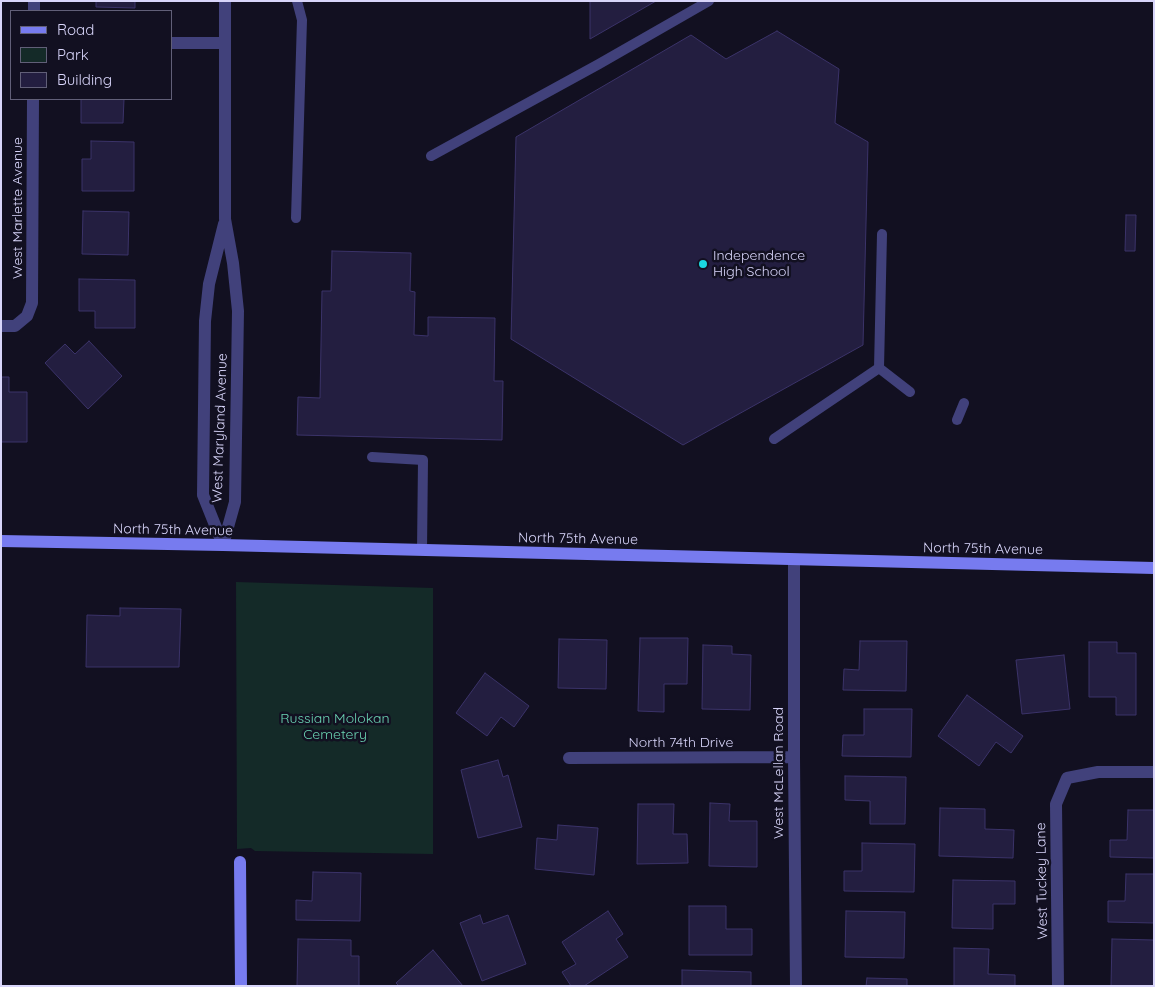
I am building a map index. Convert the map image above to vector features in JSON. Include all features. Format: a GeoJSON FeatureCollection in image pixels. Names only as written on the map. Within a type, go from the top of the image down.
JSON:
{"type":"FeatureCollection","features":[{"type":"Feature","properties":{"kind":"main road","name":"North 75th Avenue"},"geometry":{"type":"LineString","coordinates":[[1,541],[1154,568]]}},
{"type":"Feature","properties":{"kind":"main road"},"geometry":{"type":"LineString","coordinates":[[240,862],[241,986]]}},
{"type":"Feature","properties":{"kind":"street","name":"West Maryland Avenue"},"geometry":{"type":"LineString","coordinates":[[222,545],[235,502],[238,310],[234,263],[225,219],[225,1]]}},
{"type":"Feature","properties":{"kind":"street"},"geometry":{"type":"LineString","coordinates":[[172,43],[225,43]]}},
{"type":"Feature","properties":{"kind":"street","name":"West Marlette Avenue"},"geometry":{"type":"LineString","coordinates":[[1,326],[15,326],[27,316],[32,303],[33,100]]}},
{"type":"Feature","properties":{"kind":"street","name":"West Maryland Avenue"},"geometry":{"type":"LineString","coordinates":[[222,545],[203,495],[204,321],[209,284],[225,219]]}},
{"type":"Feature","properties":{"kind":"street","name":"West McLellan Road"},"geometry":{"type":"LineString","coordinates":[[794,560],[796,986]]}},
{"type":"Feature","properties":{"kind":"street","name":"North 74th Drive"},"geometry":{"type":"LineString","coordinates":[[569,758],[794,757]]}},
{"type":"Feature","properties":{"kind":"street","name":"West Tuckey Lane"},"geometry":{"type":"LineString","coordinates":[[1058,986],[1056,804],[1067,778],[1098,772],[1154,772]]}},
{"type":"Feature","properties":{"kind":"lane"},"geometry":{"type":"LineString","coordinates":[[296,218],[302,20],[297,1]]}},
{"type":"Feature","properties":{"kind":"lane"},"geometry":{"type":"LineString","coordinates":[[431,156],[709,1]]}},
{"type":"Feature","properties":{"kind":"lane"},"geometry":{"type":"LineString","coordinates":[[879,368],[882,234]]}},
{"type":"Feature","properties":{"kind":"lane"},"geometry":{"type":"LineString","coordinates":[[879,368],[910,392]]}},
{"type":"Feature","properties":{"kind":"lane"},"geometry":{"type":"LineString","coordinates":[[774,439],[879,368]]}},
{"type":"Feature","properties":{"kind":"lane"},"geometry":{"type":"LineString","coordinates":[[957,420],[964,403]]}},
{"type":"Feature","properties":{"kind":"lane"},"geometry":{"type":"LineString","coordinates":[[372,457],[423,460],[422,550]]}},
{"type":"Feature","properties":{"kind":"green space","name":"Russian Molokan Cemetery"},"geometry":{"type":"Polygon","coordinates":[[[236,582],[433,588],[433,854],[255,851],[251,848],[237,849],[236,582]]]}},
{"type":"Feature","properties":{"kind":"building"},"geometry":{"type":"Polygon","coordinates":[[[96,1],[135,1],[135,8],[96,7],[96,1]]]}},
{"type":"Feature","properties":{"kind":"building"},"geometry":{"type":"Polygon","coordinates":[[[590,1],[656,1],[590,39],[590,1]]]}},
{"type":"Feature","properties":{"kind":"building"},"geometry":{"type":"Polygon","coordinates":[[[777,31],[839,69],[835,123],[868,142],[863,345],[683,445],[511,339],[516,137],[691,35],[726,59],[777,31]]]}},
{"type":"Feature","properties":{"kind":"building"},"geometry":{"type":"Polygon","coordinates":[[[81,100],[124,100],[123,123],[81,123],[81,100]]]}},
{"type":"Feature","properties":{"kind":"building"},"geometry":{"type":"Polygon","coordinates":[[[91,141],[134,142],[134,191],[82,191],[82,159],[91,159],[91,141]]]}},
{"type":"Feature","properties":{"kind":"building"},"geometry":{"type":"Polygon","coordinates":[[[83,211],[129,212],[128,255],[82,254],[83,211]]]}},
{"type":"Feature","properties":{"kind":"building"},"geometry":{"type":"Polygon","coordinates":[[[1126,215],[1136,215],[1135,251],[1125,251],[1126,215]]]}},
{"type":"Feature","properties":{"kind":"building"},"geometry":{"type":"Polygon","coordinates":[[[332,251],[411,253],[410,291],[415,292],[414,335],[428,336],[428,317],[495,318],[494,381],[503,381],[502,440],[297,435],[298,397],[320,398],[322,291],[331,291],[332,251]]]}},
{"type":"Feature","properties":{"kind":"building"},"geometry":{"type":"Polygon","coordinates":[[[79,279],[135,280],[135,328],[95,328],[95,311],[79,311],[79,279]]]}},
{"type":"Feature","properties":{"kind":"building"},"geometry":{"type":"Polygon","coordinates":[[[89,341],[122,376],[88,409],[45,363],[65,344],[75,354],[89,341]]]}},
{"type":"Feature","properties":{"kind":"building"},"geometry":{"type":"Polygon","coordinates":[[[1,377],[9,377],[9,392],[27,392],[27,442],[1,442],[1,377]]]}},
{"type":"Feature","properties":{"kind":"building"},"geometry":{"type":"Polygon","coordinates":[[[120,608],[181,609],[179,667],[86,667],[87,615],[120,616],[120,608]]]}},
{"type":"Feature","properties":{"kind":"building"},"geometry":{"type":"Polygon","coordinates":[[[640,638],[688,638],[687,684],[664,684],[664,712],[638,711],[640,638]]]}},
{"type":"Feature","properties":{"kind":"building"},"geometry":{"type":"Polygon","coordinates":[[[559,639],[607,640],[606,689],[558,688],[559,639]]]}},
{"type":"Feature","properties":{"kind":"building"},"geometry":{"type":"Polygon","coordinates":[[[860,641],[907,641],[906,691],[843,690],[844,669],[859,670],[860,641]]]}},
{"type":"Feature","properties":{"kind":"building"},"geometry":{"type":"Polygon","coordinates":[[[1089,642],[1117,642],[1117,653],[1136,653],[1136,715],[1116,715],[1116,697],[1089,697],[1089,642]]]}},
{"type":"Feature","properties":{"kind":"building"},"geometry":{"type":"Polygon","coordinates":[[[703,645],[732,646],[732,654],[751,655],[750,710],[702,709],[703,645]]]}},
{"type":"Feature","properties":{"kind":"building"},"geometry":{"type":"Polygon","coordinates":[[[1064,655],[1070,709],[1022,714],[1016,660],[1064,655]]]}},
{"type":"Feature","properties":{"kind":"building"},"geometry":{"type":"Polygon","coordinates":[[[485,673],[529,706],[514,727],[501,717],[487,736],[456,713],[485,673]]]}},
{"type":"Feature","properties":{"kind":"building"},"geometry":{"type":"Polygon","coordinates":[[[967,695],[1023,736],[1011,753],[996,742],[979,766],[938,736],[967,695]]]}},
{"type":"Feature","properties":{"kind":"building"},"geometry":{"type":"Polygon","coordinates":[[[864,709],[912,709],[911,757],[842,756],[843,735],[864,735],[864,709]]]}},
{"type":"Feature","properties":{"kind":"building"},"geometry":{"type":"Polygon","coordinates":[[[498,760],[503,777],[508,775],[522,827],[478,838],[461,770],[498,760]]]}},
{"type":"Feature","properties":{"kind":"building"},"geometry":{"type":"Polygon","coordinates":[[[845,776],[906,777],[905,824],[870,824],[870,801],[845,800],[845,776]]]}},
{"type":"Feature","properties":{"kind":"building"},"geometry":{"type":"Polygon","coordinates":[[[710,803],[730,804],[729,821],[757,821],[757,867],[709,866],[710,803]]]}},
{"type":"Feature","properties":{"kind":"building"},"geometry":{"type":"Polygon","coordinates":[[[638,804],[674,804],[673,834],[687,834],[688,863],[637,864],[638,804]]]}},
{"type":"Feature","properties":{"kind":"building"},"geometry":{"type":"Polygon","coordinates":[[[940,808],[985,809],[985,829],[1014,830],[1013,858],[939,856],[940,808]]]}},
{"type":"Feature","properties":{"kind":"building"},"geometry":{"type":"Polygon","coordinates":[[[1128,810],[1154,810],[1154,858],[1110,857],[1110,840],[1127,840],[1128,810]]]}},
{"type":"Feature","properties":{"kind":"building"},"geometry":{"type":"Polygon","coordinates":[[[558,825],[598,828],[594,875],[535,869],[537,838],[557,840],[558,825]]]}},
{"type":"Feature","properties":{"kind":"building"},"geometry":{"type":"Polygon","coordinates":[[[862,843],[915,844],[914,892],[844,891],[844,871],[862,871],[862,843]]]}},
{"type":"Feature","properties":{"kind":"building"},"geometry":{"type":"Polygon","coordinates":[[[313,872],[361,873],[360,921],[296,920],[296,900],[312,901],[313,872]]]}},
{"type":"Feature","properties":{"kind":"building"},"geometry":{"type":"Polygon","coordinates":[[[1126,874],[1154,874],[1154,923],[1108,922],[1108,901],[1125,901],[1126,874]]]}},
{"type":"Feature","properties":{"kind":"building"},"geometry":{"type":"Polygon","coordinates":[[[953,880],[1015,881],[1015,904],[993,904],[993,929],[952,928],[953,880]]]}},
{"type":"Feature","properties":{"kind":"building"},"geometry":{"type":"Polygon","coordinates":[[[689,906],[726,906],[726,929],[752,929],[752,955],[689,955],[689,906]]]}},
{"type":"Feature","properties":{"kind":"building"},"geometry":{"type":"Polygon","coordinates":[[[608,911],[623,934],[616,939],[628,957],[584,986],[571,986],[562,972],[576,964],[562,942],[608,911]]]}},
{"type":"Feature","properties":{"kind":"building"},"geometry":{"type":"Polygon","coordinates":[[[846,911],[905,912],[904,958],[845,957],[846,911]]]}},
{"type":"Feature","properties":{"kind":"building"},"geometry":{"type":"Polygon","coordinates":[[[480,915],[483,924],[508,915],[526,964],[482,981],[460,923],[480,915]]]}},
{"type":"Feature","properties":{"kind":"building"},"geometry":{"type":"Polygon","coordinates":[[[298,939],[351,940],[351,956],[359,956],[359,986],[297,986],[298,939]]]}},
{"type":"Feature","properties":{"kind":"building"},"geometry":{"type":"Polygon","coordinates":[[[1112,939],[1154,940],[1154,986],[1111,986],[1112,939]]]}},
{"type":"Feature","properties":{"kind":"building"},"geometry":{"type":"Polygon","coordinates":[[[954,948],[989,949],[988,974],[1015,975],[1015,986],[954,986],[954,948]]]}},
{"type":"Feature","properties":{"kind":"building"},"geometry":{"type":"Polygon","coordinates":[[[433,950],[463,986],[399,986],[396,983],[433,950]]]}},
{"type":"Feature","properties":{"kind":"building"},"geometry":{"type":"Polygon","coordinates":[[[682,970],[751,972],[751,986],[682,986],[682,970]]]}},
{"type":"Feature","properties":{"kind":"building"},"geometry":{"type":"Polygon","coordinates":[[[867,978],[907,979],[907,986],[866,986],[867,978]]]}},
{"type":"Feature","properties":{"kind":"place","name":"Independence High School"},"geometry":{"type":"Point","coordinates":[703,264]}}]}
